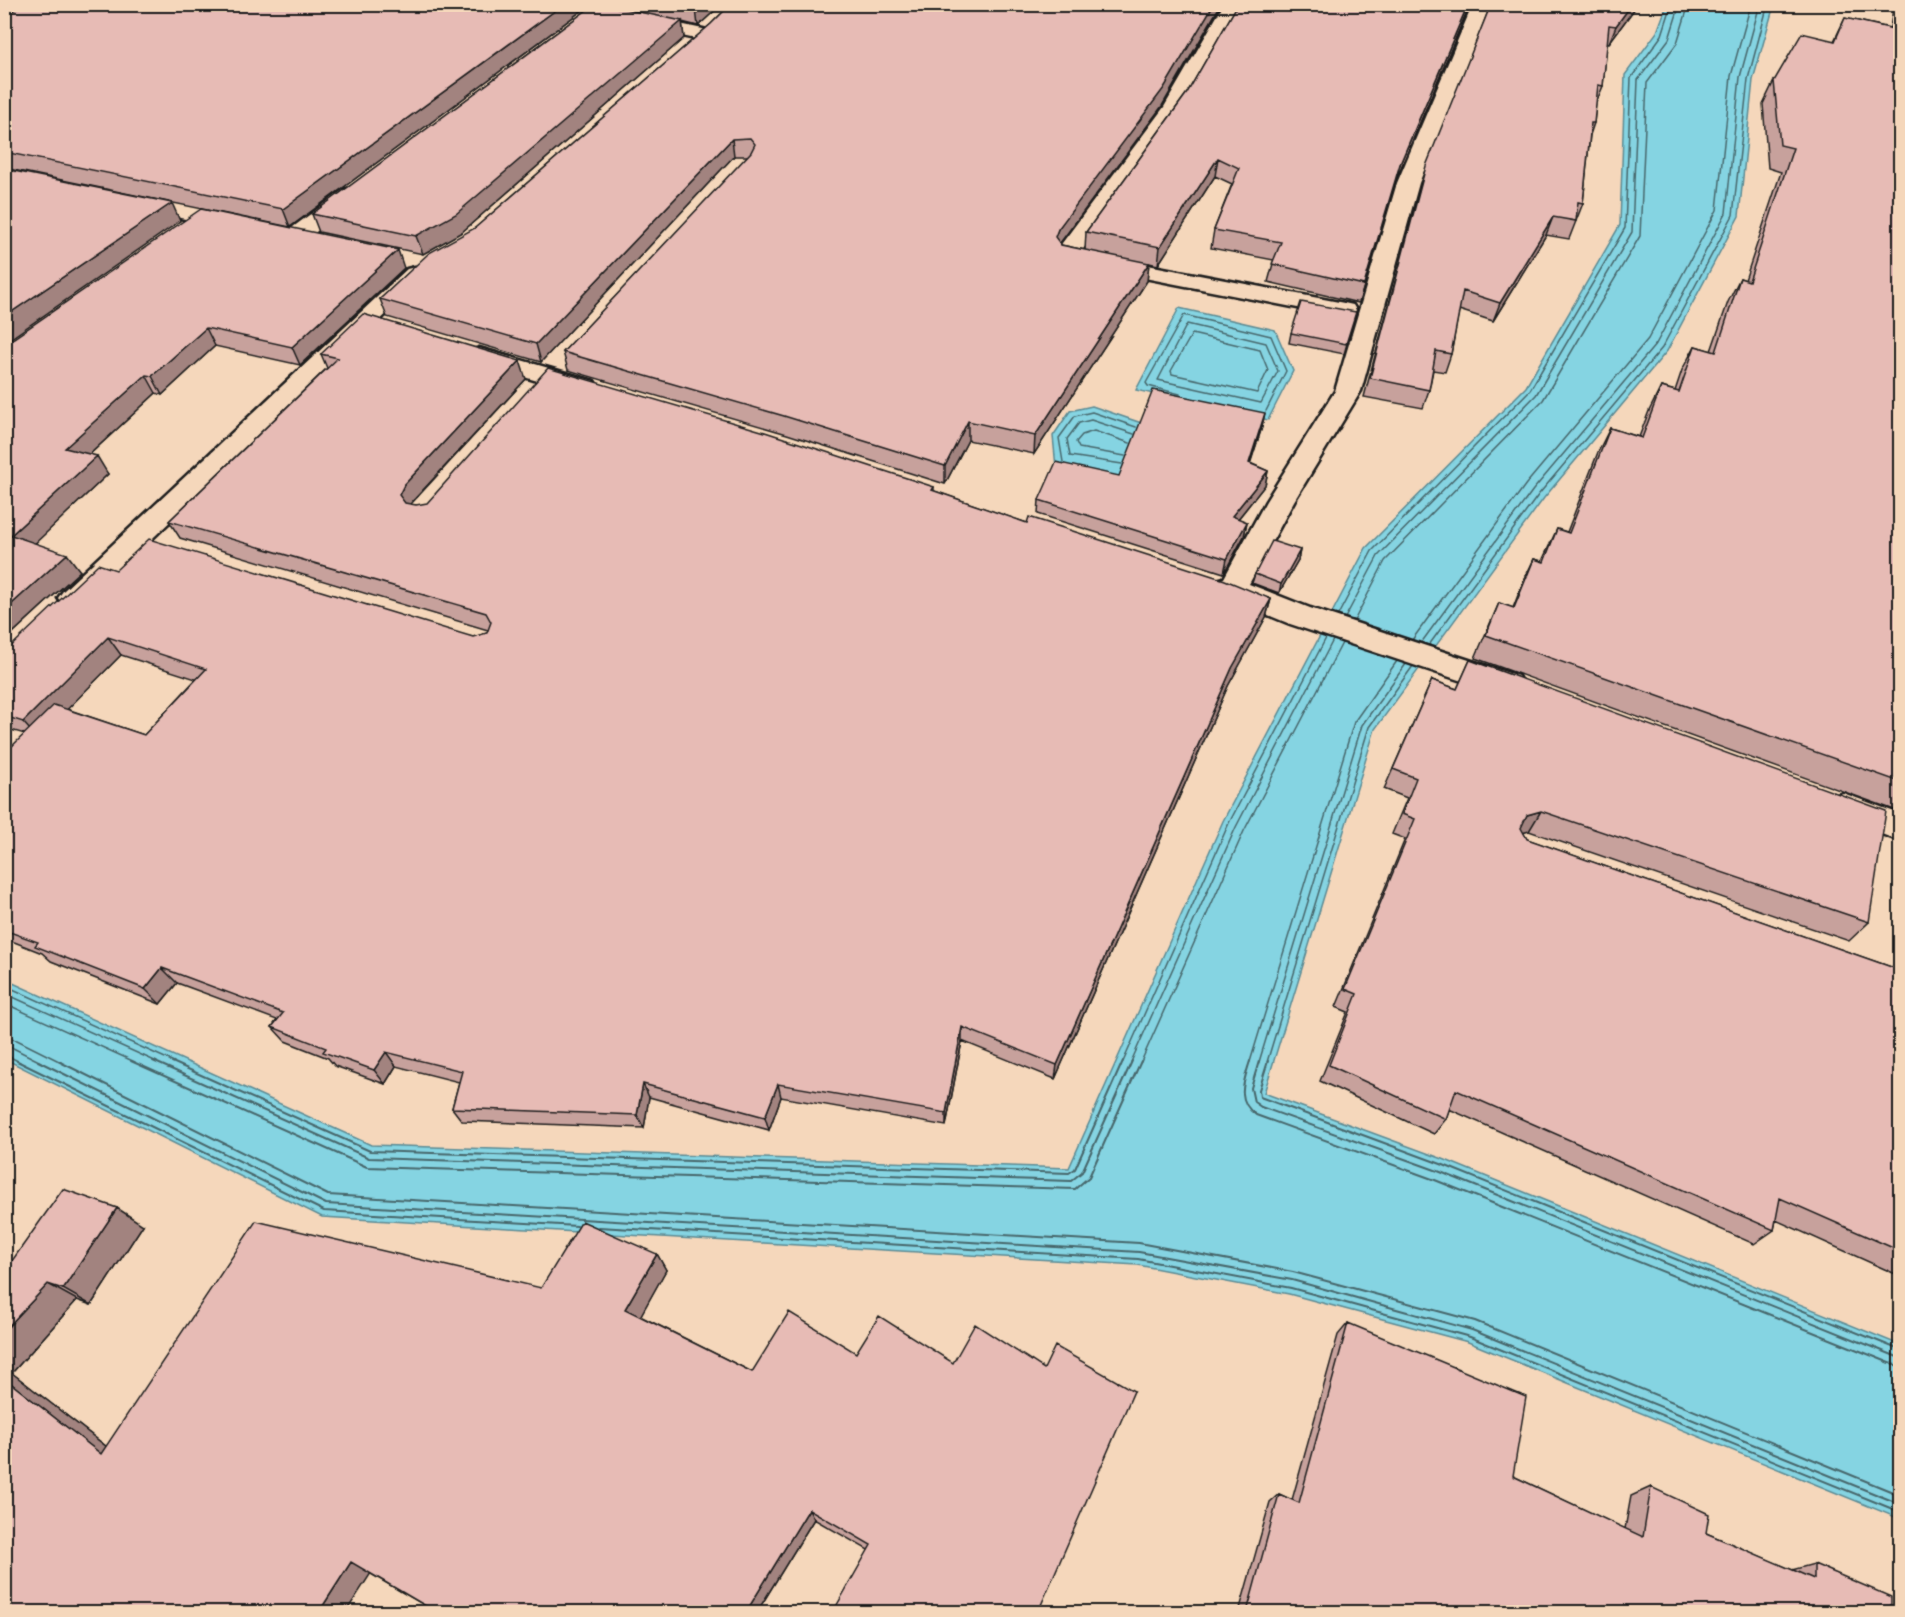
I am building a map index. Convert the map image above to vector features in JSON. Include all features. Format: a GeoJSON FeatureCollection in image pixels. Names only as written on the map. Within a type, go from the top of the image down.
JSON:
{"type":"FeatureCollection","features":[{"type":"Feature","properties":{"kind":"street"},"geometry":{"type":"LineString","coordinates":[[1234,4],[1173,109],[1071,248],[1068,256],[1370,315]]}},
{"type":"Feature","properties":{"kind":"street"},"geometry":{"type":"LineString","coordinates":[[1232,589],[1280,501],[1348,391],[1408,183],[1483,4]]}},
{"type":"Feature","properties":{"kind":"street"},"geometry":{"type":"LineString","coordinates":[[618,17],[713,27],[680,57]]}},
{"type":"Feature","properties":{"kind":"street"},"geometry":{"type":"LineString","coordinates":[[297,235],[363,186]]}},
{"type":"Feature","properties":{"kind":"street"},"geometry":{"type":"LineString","coordinates":[[106,196],[330,242]]}},
{"type":"Feature","properties":{"kind":"street"},"geometry":{"type":"LineString","coordinates":[[178,237],[207,216]]}},
{"type":"Feature","properties":{"kind":"street"},"geometry":{"type":"LineString","coordinates":[[54,616],[137,538],[376,325],[422,260]]}},
{"type":"Feature","properties":{"kind":"street"},"geometry":{"type":"LineString","coordinates":[[455,348],[611,395]]}},
{"type":"Feature","properties":{"kind":"street"},"geometry":{"type":"LineString","coordinates":[[137,538],[171,548]]}},
{"type":"Feature","properties":{"kind":"street"},"geometry":{"type":"LineString","coordinates":[[1198,578],[1300,616],[1458,666],[1535,694]]}},
{"type":"Feature","properties":{"kind":"street"},"geometry":{"type":"LineString","coordinates":[[1812,795],[1900,828]]}},
{"type":"Feature","properties":{"kind":"water"},"geometry":{"type":"Polygon","coordinates":[[[1667,5],[1774,5],[1753,80],[1739,216],[1667,351],[1544,498],[1375,729],[1264,1093],[1443,1159],[1900,1345],[1900,1519],[1468,1342],[1289,1294],[1138,1265],[322,1217],[5,1059],[4,979],[371,1145],[1069,1168],[1223,821],[1366,548],[1526,387],[1620,225],[1625,75],[1657,32],[1667,5]]]}},
{"type":"Feature","properties":{"kind":"water"},"geometry":{"type":"Polygon","coordinates":[[[1179,308],[1275,330],[1293,371],[1268,420],[1136,390],[1179,308]]]}},
{"type":"Feature","properties":{"kind":"water"},"geometry":{"type":"Polygon","coordinates":[[[1092,406],[1147,425],[1198,494],[1056,467],[1053,436],[1070,411],[1092,406]]]}},
{"type":"Feature","properties":{"kind":"building"},"geometry":{"type":"Polygon","coordinates":[[[25,4],[564,4],[283,209],[4,152],[4,15],[25,4]]]}},
{"type":"Feature","properties":{"kind":"building"},"geometry":{"type":"Polygon","coordinates":[[[595,4],[682,21],[456,214],[416,236],[312,214],[595,4]]]}},
{"type":"Feature","properties":{"kind":"building"},"geometry":{"type":"Polygon","coordinates":[[[676,4],[701,4],[696,9],[676,4]]]}},
{"type":"Feature","properties":{"kind":"building"},"geometry":{"type":"Polygon","coordinates":[[[731,4],[1214,4],[1164,88],[1058,229],[1055,237],[1061,245],[1149,263],[1035,436],[968,421],[945,466],[784,416],[563,352],[751,152],[755,144],[750,138],[732,139],[536,344],[380,299],[429,253],[475,228],[711,24],[731,4]]]}},
{"type":"Feature","properties":{"kind":"building"},"geometry":{"type":"Polygon","coordinates":[[[1238,4],[1468,4],[1400,164],[1364,285],[1272,264],[1281,242],[1214,230],[1239,168],[1218,158],[1160,247],[1086,232],[1187,93],[1238,4]]]}},
{"type":"Feature","properties":{"kind":"building"},"geometry":{"type":"Polygon","coordinates":[[[1491,4],[1632,4],[1616,26],[1609,25],[1603,86],[1598,85],[1594,123],[1591,123],[1583,203],[1578,202],[1576,221],[1553,217],[1500,303],[1463,291],[1451,354],[1436,351],[1429,390],[1370,378],[1426,166],[1491,4]]]}},
{"type":"Feature","properties":{"kind":"building"},"geometry":{"type":"Polygon","coordinates":[[[1900,15],[1900,782],[1486,635],[1499,603],[1514,608],[1534,559],[1544,562],[1557,529],[1569,533],[1610,428],[1642,438],[1661,387],[1679,392],[1695,346],[1716,352],[1740,278],[1749,281],[1793,148],[1780,145],[1774,81],[1802,33],[1835,41],[1845,18],[1898,30],[1900,15]]]}},
{"type":"Feature","properties":{"kind":"building"},"geometry":{"type":"Polygon","coordinates":[[[4,169],[172,203],[4,317],[4,169]]]}},
{"type":"Feature","properties":{"kind":"building"},"geometry":{"type":"Polygon","coordinates":[[[201,209],[398,250],[292,347],[206,328],[152,376],[146,375],[65,448],[97,456],[11,535],[67,554],[4,611],[4,345],[201,209]]]}},
{"type":"Feature","properties":{"kind":"building"},"geometry":{"type":"Polygon","coordinates":[[[1301,302],[1356,312],[1346,344],[1291,333],[1301,302]]]}},
{"type":"Feature","properties":{"kind":"building"},"geometry":{"type":"Polygon","coordinates":[[[363,314],[520,361],[404,485],[399,495],[405,503],[416,505],[427,503],[548,368],[765,432],[934,487],[932,490],[1027,523],[1029,517],[1225,580],[1271,599],[1232,668],[1057,1065],[962,1027],[946,1113],[778,1084],[765,1117],[643,1084],[637,1115],[452,1108],[462,1071],[386,1052],[374,1070],[323,1052],[326,1048],[272,1027],[283,1013],[162,968],[145,989],[35,946],[38,942],[4,930],[4,754],[54,705],[144,735],[206,669],[108,637],[23,722],[4,716],[4,653],[98,564],[116,570],[149,539],[473,637],[487,633],[491,622],[486,613],[169,521],[338,358],[321,354],[363,314]]]}},
{"type":"Feature","properties":{"kind":"building"},"geometry":{"type":"Polygon","coordinates":[[[1153,390],[1265,413],[1249,463],[1268,471],[1232,516],[1247,522],[1227,559],[1039,500],[1056,462],[1119,476],[1153,390]]]}},
{"type":"Feature","properties":{"kind":"building"},"geometry":{"type":"Polygon","coordinates":[[[1272,541],[1300,550],[1281,584],[1255,574],[1272,541]]]}},
{"type":"Feature","properties":{"kind":"building"},"geometry":{"type":"Polygon","coordinates":[[[1470,660],[1886,811],[1869,922],[1541,811],[1527,815],[1521,828],[1527,839],[1900,970],[1900,1251],[1780,1198],[1774,1230],[1456,1090],[1446,1119],[1329,1065],[1357,994],[1345,989],[1415,819],[1402,814],[1416,778],[1393,769],[1432,680],[1457,689],[1470,660]]]}},
{"type":"Feature","properties":{"kind":"building"},"geometry":{"type":"Polygon","coordinates":[[[63,1189],[117,1208],[63,1289],[48,1284],[4,1331],[4,1272],[63,1189]]]}},
{"type":"Feature","properties":{"kind":"building"},"geometry":{"type":"Polygon","coordinates":[[[256,1221],[541,1288],[582,1221],[657,1254],[625,1309],[752,1372],[789,1312],[856,1353],[879,1316],[953,1363],[975,1324],[1044,1369],[1055,1346],[1134,1391],[1038,1612],[833,1612],[871,1545],[809,1509],[746,1612],[436,1612],[351,1562],[319,1612],[4,1612],[4,1378],[101,1454],[256,1221]]]}},
{"type":"Feature","properties":{"kind":"building"},"geometry":{"type":"Polygon","coordinates":[[[1348,1323],[1526,1397],[1513,1476],[1643,1537],[1651,1487],[1709,1514],[1706,1533],[1814,1579],[1814,1564],[1891,1597],[1891,1612],[1247,1612],[1279,1494],[1299,1503],[1348,1323]]]}}]}
